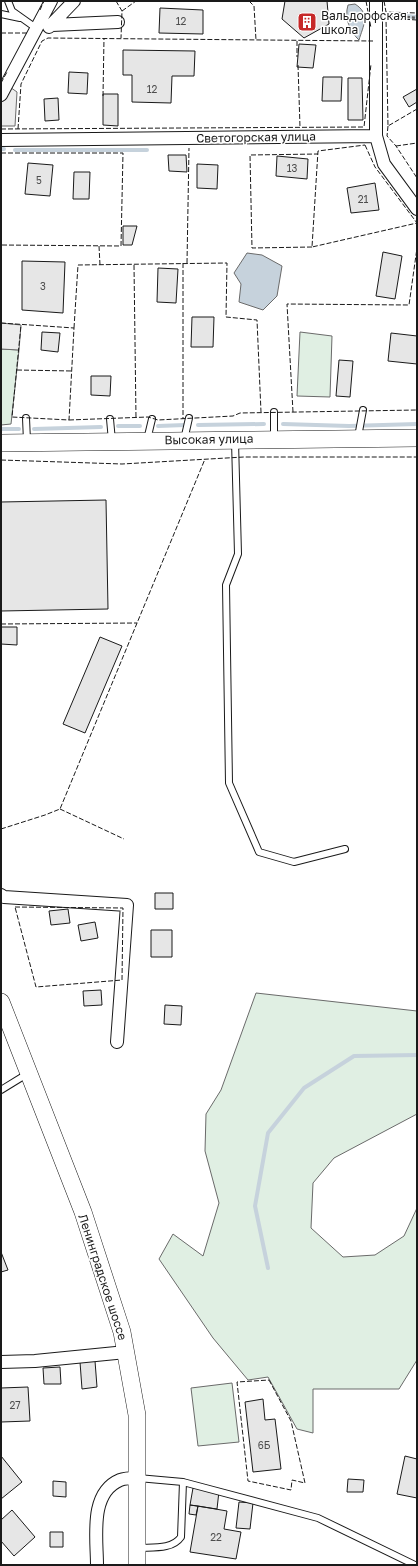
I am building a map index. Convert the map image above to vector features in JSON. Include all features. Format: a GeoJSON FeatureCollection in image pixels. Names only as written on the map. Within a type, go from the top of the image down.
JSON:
{"type":"FeatureCollection","features":[{"type":"Feature","properties":{"kind":"main road","name":"Высокая улица"},"geometry":{"type":"LineString","coordinates":[[1,443],[274,439],[359,435],[417,438]]}},
{"type":"Feature","properties":{"kind":"main road","name":"Ленинградское шоссе"},"geometry":{"type":"LineString","coordinates":[[1,1002],[83,1212],[108,1285],[126,1352],[137,1415],[137,1557]]}},
{"type":"Feature","properties":{"kind":"street"},"geometry":{"type":"LineString","coordinates":[[1,96],[34,31],[52,1]]}},
{"type":"Feature","properties":{"kind":"street"},"geometry":{"type":"LineString","coordinates":[[52,25],[74,1]]}},
{"type":"Feature","properties":{"kind":"street"},"geometry":{"type":"LineString","coordinates":[[376,1],[376,136],[384,164],[417,209]]}},
{"type":"Feature","properties":{"kind":"street"},"geometry":{"type":"LineString","coordinates":[[34,31],[52,25],[118,22]]}},
{"type":"Feature","properties":{"kind":"street","name":"Светогорская улица"},"geometry":{"type":"LineString","coordinates":[[1,140],[376,136]]}},
{"type":"Feature","properties":{"kind":"street"},"geometry":{"type":"LineString","coordinates":[[1,895],[4,897],[127,905],[117,1042]]}},
{"type":"Feature","properties":{"kind":"street"},"geometry":{"type":"LineString","coordinates":[[1,1362],[35,1361],[126,1352]]}},
{"type":"Feature","properties":{"kind":"street"},"geometry":{"type":"LineString","coordinates":[[97,1565],[98,1507],[103,1495],[111,1485],[121,1479],[138,1478]]}},
{"type":"Feature","properties":{"kind":"lane"},"geometry":{"type":"LineString","coordinates":[[8,1],[12,11],[22,18],[34,31]]}},
{"type":"Feature","properties":{"kind":"lane"},"geometry":{"type":"LineString","coordinates":[[1,14],[22,18]]}},
{"type":"Feature","properties":{"kind":"lane"},"geometry":{"type":"LineString","coordinates":[[359,435],[363,410]]}},
{"type":"Feature","properties":{"kind":"lane"},"geometry":{"type":"LineString","coordinates":[[274,412],[274,439]]}},
{"type":"Feature","properties":{"kind":"lane"},"geometry":{"type":"LineString","coordinates":[[26,418],[28,442]]}},
{"type":"Feature","properties":{"kind":"lane"},"geometry":{"type":"LineString","coordinates":[[184,440],[189,418]]}},
{"type":"Feature","properties":{"kind":"lane"},"geometry":{"type":"LineString","coordinates":[[110,419],[112,441]]}},
{"type":"Feature","properties":{"kind":"lane"},"geometry":{"type":"LineString","coordinates":[[147,440],[152,419]]}},
{"type":"Feature","properties":{"kind":"lane"},"geometry":{"type":"LineString","coordinates":[[234,439],[238,554],[226,585],[229,784],[258,852],[294,862],[345,849]]}},
{"type":"Feature","properties":{"kind":"lane"},"geometry":{"type":"LineString","coordinates":[[1,1090],[29,1073]]}},
{"type":"Feature","properties":{"kind":"lane"},"geometry":{"type":"LineString","coordinates":[[138,1478],[183,1482],[318,1518],[415,1565]]}},
{"type":"Feature","properties":{"kind":"lane"},"geometry":{"type":"LineString","coordinates":[[137,1557],[172,1545],[181,1537],[183,1482]]}},
{"type":"Feature","properties":{"kind":"path"},"geometry":{"type":"LineString","coordinates":[[376,14],[417,18]]}},
{"type":"Feature","properties":{"kind":"green space"},"geometry":{"type":"Polygon","coordinates":[[[300,332],[332,336],[330,397],[297,396],[300,332]]]}},
{"type":"Feature","properties":{"kind":"green space"},"geometry":{"type":"Polygon","coordinates":[[[1,349],[19,350],[11,424],[1,425],[1,349]]]}},
{"type":"Feature","properties":{"kind":"green space"},"geometry":{"type":"Polygon","coordinates":[[[256,993],[417,1011],[417,1114],[334,1158],[313,1183],[311,1228],[343,1257],[375,1255],[404,1236],[417,1208],[417,1360],[399,1389],[313,1389],[313,1433],[297,1429],[268,1377],[248,1380],[213,1338],[159,1259],[173,1234],[203,1256],[219,1203],[205,1151],[206,1114],[221,1090],[256,993]]]}},
{"type":"Feature","properties":{"kind":"green space"},"geometry":{"type":"Polygon","coordinates":[[[232,1383],[239,1442],[198,1446],[191,1388],[232,1383]]]}},
{"type":"Feature","properties":{"kind":"shaded area"},"geometry":{"type":"Polygon","coordinates":[[[355,4],[363,12],[364,16],[364,25],[359,40],[353,33],[347,20],[348,5],[355,4]]]}},
{"type":"Feature","properties":{"kind":"shaded area"},"geometry":{"type":"Polygon","coordinates":[[[7,85],[17,92],[15,126],[1,126],[1,97],[7,85]]]}},
{"type":"Feature","properties":{"kind":"shaded area"},"geometry":{"type":"Polygon","coordinates":[[[247,253],[262,255],[282,266],[277,296],[263,310],[239,302],[241,284],[234,273],[247,253]]]}},
{"type":"Feature","properties":{"kind":"shaded area"},"geometry":{"type":"Polygon","coordinates":[[[1,323],[21,325],[19,350],[1,349],[1,323]]]}},
{"type":"Feature","properties":{"kind":"building","name":"Вальдорфская школа"},"geometry":{"type":"Polygon","coordinates":[[[285,1],[327,1],[329,24],[304,38],[282,19],[285,1]]]}},
{"type":"Feature","properties":{"kind":"building"},"geometry":{"type":"Polygon","coordinates":[[[160,8],[203,10],[203,34],[159,33],[160,8]]]}},
{"type":"Feature","properties":{"kind":"building"},"geometry":{"type":"Polygon","coordinates":[[[299,44],[316,45],[313,68],[297,67],[299,44]]]}},
{"type":"Feature","properties":{"kind":"building"},"geometry":{"type":"Polygon","coordinates":[[[123,50],[195,51],[194,76],[172,76],[171,103],[132,102],[132,75],[123,75],[123,50]]]}},
{"type":"Feature","properties":{"kind":"building"},"geometry":{"type":"Polygon","coordinates":[[[69,72],[88,73],[87,94],[68,93],[69,72]]]}},
{"type":"Feature","properties":{"kind":"building"},"geometry":{"type":"Polygon","coordinates":[[[323,77],[342,77],[341,101],[322,101],[323,77]]]}},
{"type":"Feature","properties":{"kind":"building"},"geometry":{"type":"Polygon","coordinates":[[[348,78],[362,78],[363,120],[348,120],[348,78]]]}},
{"type":"Feature","properties":{"kind":"building"},"geometry":{"type":"Polygon","coordinates":[[[417,89],[417,102],[409,107],[403,97],[417,89]]]}},
{"type":"Feature","properties":{"kind":"building"},"geometry":{"type":"Polygon","coordinates":[[[103,94],[118,94],[118,126],[103,125],[103,94]]]}},
{"type":"Feature","properties":{"kind":"building"},"geometry":{"type":"Polygon","coordinates":[[[58,98],[59,120],[45,121],[44,99],[58,98]]]}},
{"type":"Feature","properties":{"kind":"building"},"geometry":{"type":"Polygon","coordinates":[[[168,155],[186,155],[187,172],[169,171],[168,155]]]}},
{"type":"Feature","properties":{"kind":"building"},"geometry":{"type":"Polygon","coordinates":[[[277,156],[308,159],[307,179],[276,176],[277,156]]]}},
{"type":"Feature","properties":{"kind":"building"},"geometry":{"type":"Polygon","coordinates":[[[28,163],[53,165],[50,196],[25,194],[28,163]]]}},
{"type":"Feature","properties":{"kind":"building"},"geometry":{"type":"Polygon","coordinates":[[[197,164],[218,165],[217,189],[197,188],[197,164]]]}},
{"type":"Feature","properties":{"kind":"building"},"geometry":{"type":"Polygon","coordinates":[[[74,172],[90,172],[89,199],[73,199],[74,172]]]}},
{"type":"Feature","properties":{"kind":"building"},"geometry":{"type":"Polygon","coordinates":[[[375,183],[379,210],[351,213],[347,188],[375,183]]]}},
{"type":"Feature","properties":{"kind":"building"},"geometry":{"type":"Polygon","coordinates":[[[123,226],[137,226],[132,245],[123,245],[123,226]]]}},
{"type":"Feature","properties":{"kind":"building"},"geometry":{"type":"Polygon","coordinates":[[[383,252],[402,256],[395,299],[376,296],[383,252]]]}},
{"type":"Feature","properties":{"kind":"building"},"geometry":{"type":"Polygon","coordinates":[[[22,261],[65,262],[63,313],[22,310],[22,261]]]}},
{"type":"Feature","properties":{"kind":"building"},"geometry":{"type":"Polygon","coordinates":[[[158,268],[178,269],[176,303],[157,302],[158,268]]]}},
{"type":"Feature","properties":{"kind":"building"},"geometry":{"type":"Polygon","coordinates":[[[192,317],[214,317],[213,347],[191,347],[192,317]]]}},
{"type":"Feature","properties":{"kind":"building"},"geometry":{"type":"Polygon","coordinates":[[[42,332],[60,333],[58,352],[41,350],[42,332]]]}},
{"type":"Feature","properties":{"kind":"building"},"geometry":{"type":"Polygon","coordinates":[[[391,333],[417,336],[417,364],[388,361],[391,333]]]}},
{"type":"Feature","properties":{"kind":"building"},"geometry":{"type":"Polygon","coordinates":[[[339,360],[353,361],[350,397],[336,396],[339,360]]]}},
{"type":"Feature","properties":{"kind":"building"},"geometry":{"type":"Polygon","coordinates":[[[91,376],[111,376],[110,396],[91,395],[91,376]]]}},
{"type":"Feature","properties":{"kind":"building"},"geometry":{"type":"Polygon","coordinates":[[[106,500],[108,609],[1,611],[1,502],[106,500]]]}},
{"type":"Feature","properties":{"kind":"building"},"geometry":{"type":"Polygon","coordinates":[[[1,627],[17,627],[17,645],[1,644],[1,627]]]}},
{"type":"Feature","properties":{"kind":"building"},"geometry":{"type":"Polygon","coordinates":[[[100,637],[122,646],[85,733],[63,724],[100,637]]]}},
{"type":"Feature","properties":{"kind":"building"},"geometry":{"type":"Polygon","coordinates":[[[155,893],[173,893],[173,909],[155,909],[155,893]]]}},
{"type":"Feature","properties":{"kind":"building"},"geometry":{"type":"Polygon","coordinates":[[[68,909],[70,923],[51,925],[49,911],[68,909]]]}},
{"type":"Feature","properties":{"kind":"building"},"geometry":{"type":"Polygon","coordinates":[[[95,922],[98,938],[81,941],[78,925],[95,922]]]}},
{"type":"Feature","properties":{"kind":"building"},"geometry":{"type":"Polygon","coordinates":[[[151,930],[172,930],[172,957],[151,957],[151,930]]]}},
{"type":"Feature","properties":{"kind":"building"},"geometry":{"type":"Polygon","coordinates":[[[101,990],[102,1005],[84,1006],[83,991],[101,990]]]}},
{"type":"Feature","properties":{"kind":"building"},"geometry":{"type":"Polygon","coordinates":[[[165,1005],[182,1006],[181,1025],[164,1024],[165,1005]]]}},
{"type":"Feature","properties":{"kind":"building"},"geometry":{"type":"Polygon","coordinates":[[[1,1252],[8,1270],[1,1272],[1,1252]]]}},
{"type":"Feature","properties":{"kind":"building"},"geometry":{"type":"Polygon","coordinates":[[[95,1361],[97,1387],[82,1389],[80,1362],[95,1361]]]}},
{"type":"Feature","properties":{"kind":"building"},"geometry":{"type":"Polygon","coordinates":[[[60,1367],[61,1384],[44,1384],[43,1368],[60,1367]]]}},
{"type":"Feature","properties":{"kind":"building"},"geometry":{"type":"Polygon","coordinates":[[[28,1387],[30,1421],[1,1422],[1,1388],[28,1387]]]}},
{"type":"Feature","properties":{"kind":"building"},"geometry":{"type":"Polygon","coordinates":[[[263,1399],[265,1420],[275,1419],[281,1469],[253,1472],[245,1402],[263,1399]]]}},
{"type":"Feature","properties":{"kind":"building"},"geometry":{"type":"Polygon","coordinates":[[[1,1456],[22,1482],[1,1499],[1,1456]]]}},
{"type":"Feature","properties":{"kind":"building"},"geometry":{"type":"Polygon","coordinates":[[[405,1456],[417,1459],[417,1498],[397,1494],[405,1456]]]}},
{"type":"Feature","properties":{"kind":"building"},"geometry":{"type":"Polygon","coordinates":[[[348,1479],[364,1480],[363,1492],[347,1492],[348,1479]]]}},
{"type":"Feature","properties":{"kind":"building"},"geometry":{"type":"Polygon","coordinates":[[[53,1481],[66,1482],[66,1497],[53,1496],[53,1481]]]}},
{"type":"Feature","properties":{"kind":"building"},"geometry":{"type":"Polygon","coordinates":[[[193,1488],[219,1491],[217,1509],[190,1505],[193,1488]]]}},
{"type":"Feature","properties":{"kind":"building"},"geometry":{"type":"Polygon","coordinates":[[[239,1502],[253,1503],[250,1529],[236,1528],[239,1502]]]}},
{"type":"Feature","properties":{"kind":"building"},"geometry":{"type":"Polygon","coordinates":[[[190,1505],[198,1506],[196,1515],[189,1514],[190,1505]]]}},
{"type":"Feature","properties":{"kind":"building"},"geometry":{"type":"Polygon","coordinates":[[[198,1506],[227,1511],[224,1529],[241,1532],[236,1559],[190,1552],[198,1506]]]}},
{"type":"Feature","properties":{"kind":"building"},"geometry":{"type":"Polygon","coordinates":[[[12,1510],[35,1537],[14,1556],[1,1541],[1,1520],[12,1510]]]}},
{"type":"Feature","properties":{"kind":"building"},"geometry":{"type":"Polygon","coordinates":[[[50,1532],[63,1532],[63,1547],[50,1547],[50,1532]]]}},
{"type":"Feature","properties":{"kind":"waterway"},"geometry":{"type":"LineString","coordinates":[[387,14],[417,17]]}},
{"type":"Feature","properties":{"kind":"waterway"},"geometry":{"type":"LineString","coordinates":[[15,150],[147,150]]}},
{"type":"Feature","properties":{"kind":"waterway"},"geometry":{"type":"LineString","coordinates":[[198,425],[264,424]]}},
{"type":"Feature","properties":{"kind":"waterway"},"geometry":{"type":"LineString","coordinates":[[283,424],[349,426],[417,424]]}},
{"type":"Feature","properties":{"kind":"waterway"},"geometry":{"type":"LineString","coordinates":[[158,426],[185,425]]}},
{"type":"Feature","properties":{"kind":"waterway"},"geometry":{"type":"LineString","coordinates":[[118,426],[140,426]]}},
{"type":"Feature","properties":{"kind":"waterway"},"geometry":{"type":"LineString","coordinates":[[34,429],[101,427]]}},
{"type":"Feature","properties":{"kind":"waterway"},"geometry":{"type":"LineString","coordinates":[[1,429],[19,429]]}},
{"type":"Feature","properties":{"kind":"waterway"},"geometry":{"type":"LineString","coordinates":[[268,1268],[255,1206],[268,1133],[304,1088],[354,1056],[417,1055]]}},
{"type":"Feature","properties":{"kind":"fence"},"geometry":{"type":"LineString","coordinates":[[40,10],[44,1]]}},
{"type":"Feature","properties":{"kind":"fence"},"geometry":{"type":"LineString","coordinates":[[116,1],[122,11],[121,38]]}},
{"type":"Feature","properties":{"kind":"fence"},"geometry":{"type":"LineString","coordinates":[[122,11],[136,1]]}},
{"type":"Feature","properties":{"kind":"fence"},"geometry":{"type":"LineString","coordinates":[[249,1],[254,6],[256,40]]}},
{"type":"Feature","properties":{"kind":"fence"},"geometry":{"type":"LineString","coordinates":[[366,1],[371,28]]}},
{"type":"Feature","properties":{"kind":"fence"},"geometry":{"type":"LineString","coordinates":[[384,1],[386,12],[417,13]]}},
{"type":"Feature","properties":{"kind":"fence"},"geometry":{"type":"LineString","coordinates":[[417,20],[386,18],[388,126],[417,109]]}},
{"type":"Feature","properties":{"kind":"fence"},"geometry":{"type":"LineString","coordinates":[[1,33],[27,33]]}},
{"type":"Feature","properties":{"kind":"fence"},"geometry":{"type":"LineString","coordinates":[[18,129],[21,84],[42,41],[48,38],[373,41]]}},
{"type":"Feature","properties":{"kind":"fence"},"geometry":{"type":"LineString","coordinates":[[103,96],[104,38]]}},
{"type":"Feature","properties":{"kind":"fence"},"geometry":{"type":"LineString","coordinates":[[297,41],[297,57]]}},
{"type":"Feature","properties":{"kind":"fence"},"geometry":{"type":"LineString","coordinates":[[1,129],[364,127],[371,64]]}},
{"type":"Feature","properties":{"kind":"fence"},"geometry":{"type":"LineString","coordinates":[[298,65],[300,127]]}},
{"type":"Feature","properties":{"kind":"fence"},"geometry":{"type":"LineString","coordinates":[[1,83],[7,72]]}},
{"type":"Feature","properties":{"kind":"fence"},"geometry":{"type":"LineString","coordinates":[[388,126],[387,136],[396,146],[417,178]]}},
{"type":"Feature","properties":{"kind":"fence"},"geometry":{"type":"LineString","coordinates":[[396,146],[417,143]]}},
{"type":"Feature","properties":{"kind":"fence"},"geometry":{"type":"LineString","coordinates":[[365,145],[375,167],[417,223],[312,247],[318,151],[365,145]]}},
{"type":"Feature","properties":{"kind":"fence"},"geometry":{"type":"LineString","coordinates":[[187,263],[189,148]]}},
{"type":"Feature","properties":{"kind":"fence"},"geometry":{"type":"LineString","coordinates":[[1,153],[123,153],[121,246],[1,245]]}},
{"type":"Feature","properties":{"kind":"fence"},"geometry":{"type":"LineString","coordinates":[[312,247],[252,248],[250,155],[318,154]]}},
{"type":"Feature","properties":{"kind":"fence"},"geometry":{"type":"LineString","coordinates":[[99,246],[100,265]]}},
{"type":"Feature","properties":{"kind":"fence"},"geometry":{"type":"LineString","coordinates":[[293,412],[287,304],[409,305],[417,248]]}},
{"type":"Feature","properties":{"kind":"fence"},"geometry":{"type":"LineString","coordinates":[[183,263],[183,419]]}},
{"type":"Feature","properties":{"kind":"fence"},"geometry":{"type":"LineString","coordinates":[[74,328],[78,265],[227,263],[226,317],[257,320],[261,412]]}},
{"type":"Feature","properties":{"kind":"fence"},"geometry":{"type":"LineString","coordinates":[[134,265],[136,418]]}},
{"type":"Feature","properties":{"kind":"fence"},"geometry":{"type":"LineString","coordinates":[[1,323],[74,328],[69,420],[12,417],[21,325]]}},
{"type":"Feature","properties":{"kind":"fence"},"geometry":{"type":"LineString","coordinates":[[17,370],[72,371]]}},
{"type":"Feature","properties":{"kind":"fence"},"geometry":{"type":"LineString","coordinates":[[69,420],[148,417],[158,420],[233,416],[240,413],[417,410]]}},
{"type":"Feature","properties":{"kind":"fence"},"geometry":{"type":"LineString","coordinates":[[1,460],[122,464],[244,457],[417,457]]}},
{"type":"Feature","properties":{"kind":"fence"},"geometry":{"type":"LineString","coordinates":[[1,829],[60,809],[205,459]]}},
{"type":"Feature","properties":{"kind":"fence"},"geometry":{"type":"LineString","coordinates":[[1,624],[137,623]]}},
{"type":"Feature","properties":{"kind":"fence"},"geometry":{"type":"LineString","coordinates":[[60,809],[124,839]]}},
{"type":"Feature","properties":{"kind":"fence"},"geometry":{"type":"LineString","coordinates":[[15,907],[123,908],[122,980],[36,987],[15,907]]}},
{"type":"Feature","properties":{"kind":"fence"},"geometry":{"type":"LineString","coordinates":[[269,1380],[291,1421],[305,1483],[292,1480],[291,1490],[248,1481],[237,1382],[269,1380]]}},
{"type":"Feature","properties":{"kind":"place","name":"Вальдорфская школа"},"geometry":{"type":"Point","coordinates":[307,22]}}]}
